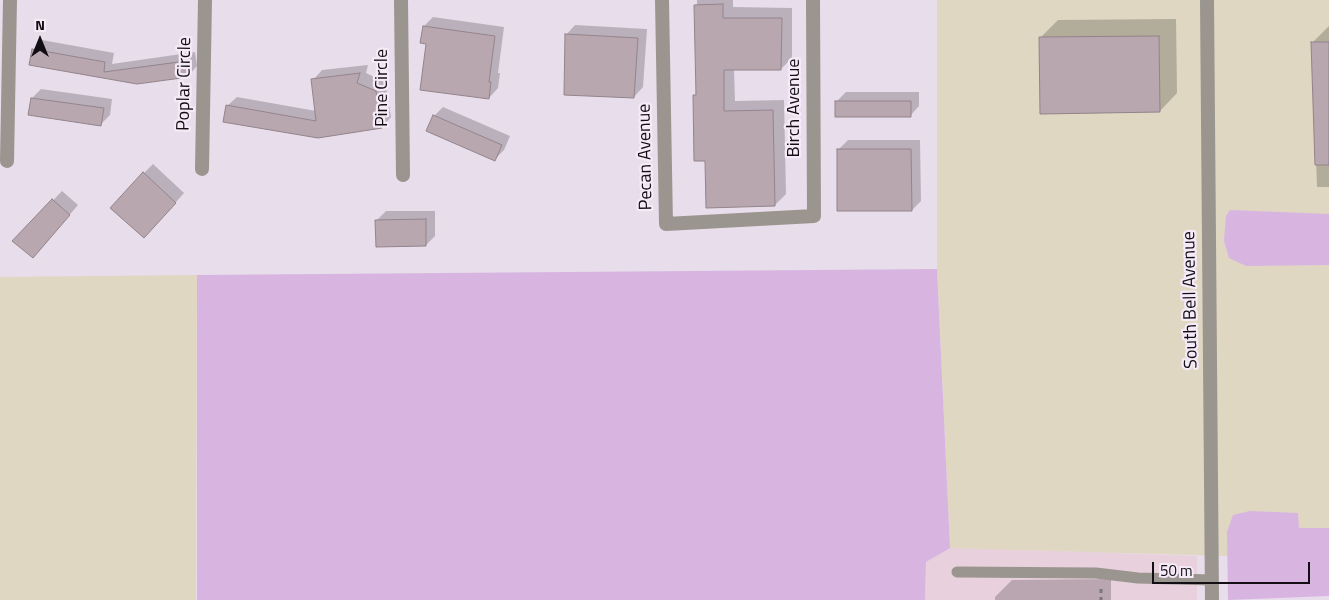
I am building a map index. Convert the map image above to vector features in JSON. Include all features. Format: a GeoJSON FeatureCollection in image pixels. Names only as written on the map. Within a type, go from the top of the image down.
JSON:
{"type":"FeatureCollection","features":[{"type":"Feature","properties":{"kind":"street"},"geometry":{"type":"LineString","coordinates":[[7,161],[10,0]]}},
{"type":"Feature","properties":{"kind":"street","name":"Poplar Circle"},"geometry":{"type":"LineString","coordinates":[[202,169],[205,0]]}},
{"type":"Feature","properties":{"kind":"street","name":"Pine Circle"},"geometry":{"type":"LineString","coordinates":[[401,0],[403,175]]}},
{"type":"Feature","properties":{"kind":"street","name":"Pecan Avenue"},"geometry":{"type":"LineString","coordinates":[[662,0],[666,224],[814,216]]}},
{"type":"Feature","properties":{"kind":"street","name":"Birch Avenue"},"geometry":{"type":"LineString","coordinates":[[812,0],[814,216]]}},
{"type":"Feature","properties":{"kind":"street","name":"South Bell Avenue"},"geometry":{"type":"LineString","coordinates":[[1207,0],[1212,600]]}},
{"type":"Feature","properties":{"kind":"lane"},"geometry":{"type":"LineString","coordinates":[[957,572],[1096,573],[1138,578],[1212,580]]}},
{"type":"Feature","properties":{"kind":"shaded area"},"geometry":{"type":"Polygon","coordinates":[[[937,0],[1329,0],[1329,559],[950,548],[937,269],[937,0]]]}},
{"type":"Feature","properties":{"kind":"shaded area"},"geometry":{"type":"Polygon","coordinates":[[[1230,210],[1329,214],[1329,265],[1246,266],[1229,258],[1224,241],[1226,216],[1230,210]]]}},
{"type":"Feature","properties":{"kind":"shaded area"},"geometry":{"type":"Polygon","coordinates":[[[937,269],[950,548],[926,562],[925,600],[197,600],[197,275],[937,269]]]}},
{"type":"Feature","properties":{"kind":"shaded area"},"geometry":{"type":"Polygon","coordinates":[[[197,275],[196,600],[0,600],[0,277],[197,275]]]}},
{"type":"Feature","properties":{"kind":"shaded area"},"geometry":{"type":"Polygon","coordinates":[[[1250,511],[1298,513],[1299,528],[1329,528],[1329,596],[1228,600],[1227,532],[1233,515],[1250,511]]]}},
{"type":"Feature","properties":{"kind":"shaded area"},"geometry":{"type":"Polygon","coordinates":[[[950,547],[1197,556],[1197,600],[925,600],[926,562],[950,547]]]}},
{"type":"Feature","properties":{"kind":"building"},"geometry":{"type":"Polygon","coordinates":[[[723,4],[723,18],[782,18],[781,70],[724,70],[724,111],[773,110],[775,206],[706,208],[705,161],[694,161],[693,95],[696,95],[694,5],[723,4]]]}},
{"type":"Feature","properties":{"kind":"building"},"geometry":{"type":"Polygon","coordinates":[[[423,26],[495,36],[489,82],[491,82],[489,99],[420,90],[426,44],[420,43],[423,26]]]}},
{"type":"Feature","properties":{"kind":"building"},"geometry":{"type":"Polygon","coordinates":[[[565,34],[638,38],[634,98],[564,95],[565,34]]]}},
{"type":"Feature","properties":{"kind":"building"},"geometry":{"type":"Polygon","coordinates":[[[1159,36],[1160,112],[1040,114],[1039,37],[1159,36]]]}},
{"type":"Feature","properties":{"kind":"building"},"geometry":{"type":"Polygon","coordinates":[[[1311,42],[1329,42],[1329,165],[1315,165],[1311,42]]]}},
{"type":"Feature","properties":{"kind":"building"},"geometry":{"type":"Polygon","coordinates":[[[32,49],[105,62],[104,72],[186,61],[189,77],[137,84],[29,65],[32,49]]]}},
{"type":"Feature","properties":{"kind":"building"},"geometry":{"type":"Polygon","coordinates":[[[360,73],[357,83],[376,91],[382,128],[318,138],[223,122],[226,105],[316,121],[311,79],[360,73]]]}},
{"type":"Feature","properties":{"kind":"building"},"geometry":{"type":"Polygon","coordinates":[[[31,98],[104,108],[101,126],[28,115],[31,98]]]}},
{"type":"Feature","properties":{"kind":"building"},"geometry":{"type":"Polygon","coordinates":[[[835,101],[911,101],[911,117],[835,117],[835,101]]]}},
{"type":"Feature","properties":{"kind":"building"},"geometry":{"type":"Polygon","coordinates":[[[433,115],[502,145],[495,161],[426,131],[433,115]]]}},
{"type":"Feature","properties":{"kind":"building"},"geometry":{"type":"Polygon","coordinates":[[[837,149],[911,149],[912,211],[837,211],[837,149]]]}},
{"type":"Feature","properties":{"kind":"building"},"geometry":{"type":"Polygon","coordinates":[[[143,172],[176,203],[144,238],[110,208],[143,172]]]}},
{"type":"Feature","properties":{"kind":"building"},"geometry":{"type":"Polygon","coordinates":[[[52,199],[70,215],[33,258],[12,241],[52,199]]]}},
{"type":"Feature","properties":{"kind":"building"},"geometry":{"type":"Polygon","coordinates":[[[426,219],[426,246],[376,247],[375,220],[426,219]]]}}]}
